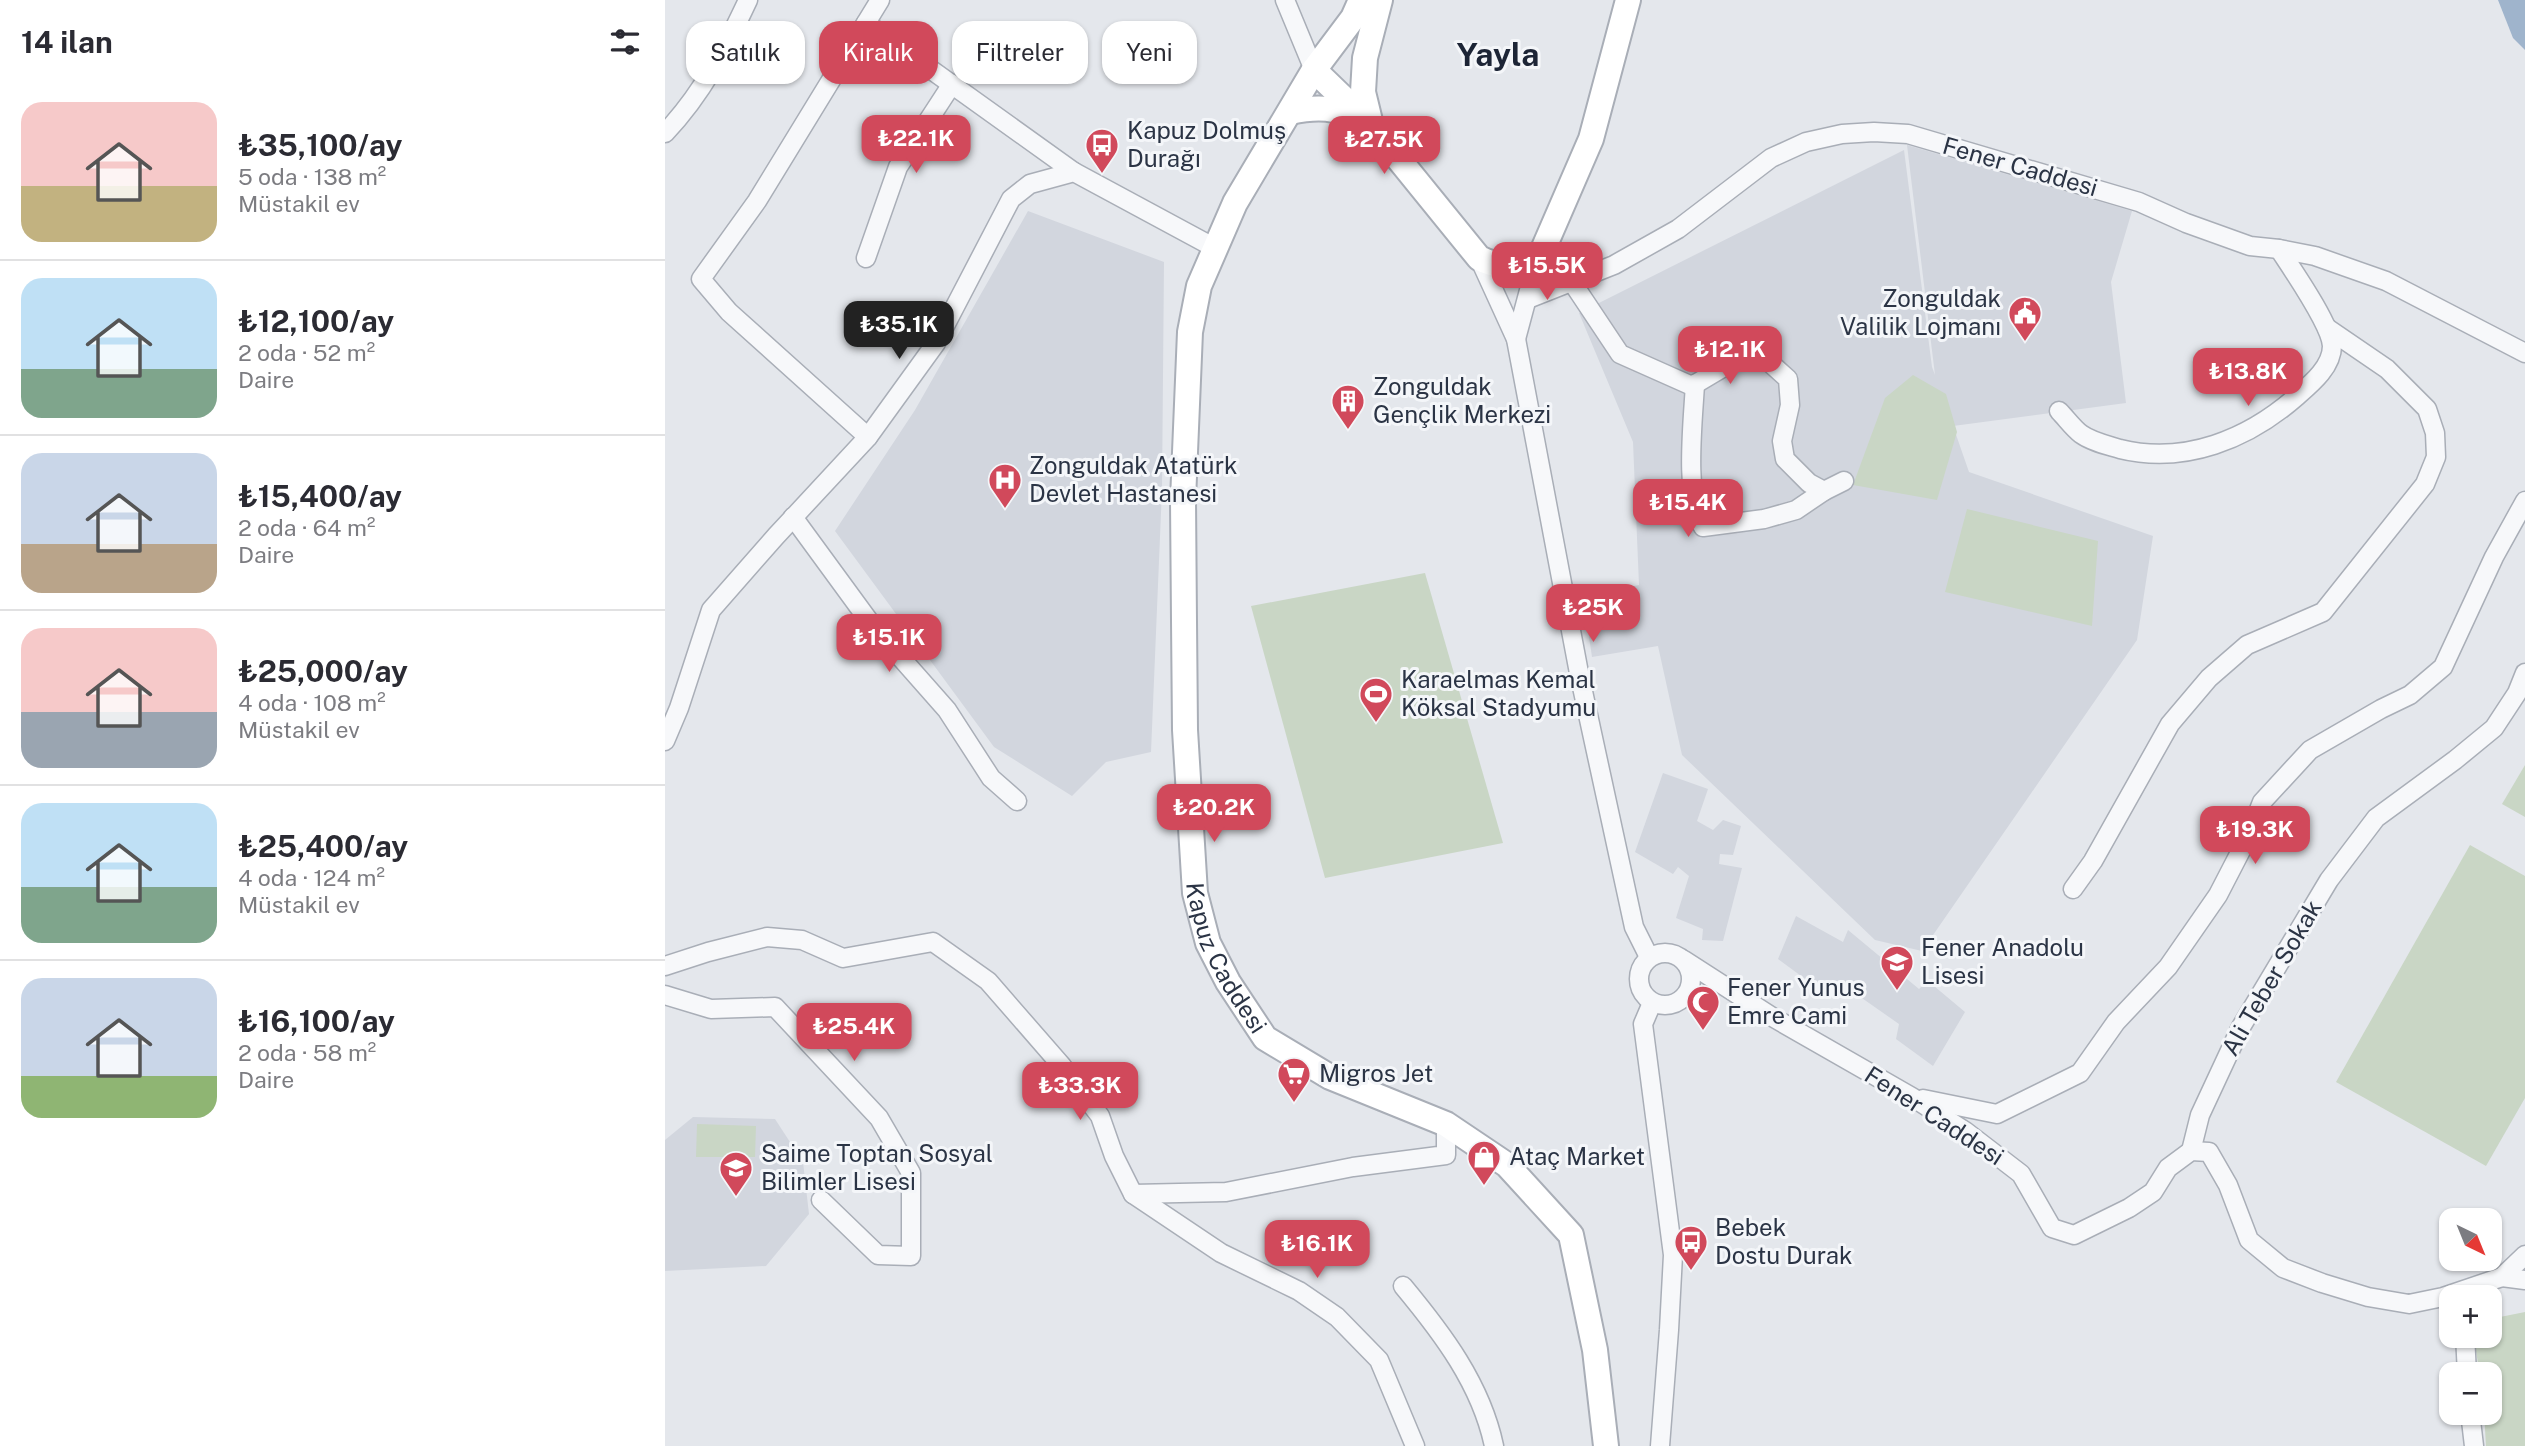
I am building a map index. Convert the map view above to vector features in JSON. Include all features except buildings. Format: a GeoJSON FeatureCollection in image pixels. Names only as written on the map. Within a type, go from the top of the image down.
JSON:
{"type":"FeatureCollection","features":[{"type":"Feature","properties":{"kind":"main road","name":"Kapuz Caddesi"},"geometry":{"type":"LineString","coordinates":[[1361,0],[1353,18],[1314,71],[1235,203],[1199,286],[1190,332],[1183,500],[1185,730],[1195,893],[1208,943],[1228,982],[1265,1038],[1331,1077],[1446,1124],[1507,1165],[1571,1235],[1595,1350],[1606,1446]]}},
{"type":"Feature","properties":{"kind":"main road"},"geometry":{"type":"LineString","coordinates":[[1371,125],[1363,92],[1365,58],[1380,0]]}},
{"type":"Feature","properties":{"kind":"main road"},"geometry":{"type":"LineString","coordinates":[[1314,71],[1371,125],[1479,258],[1493,266],[1514,265],[1529,261],[1542,251],[1591,139],[1627,0]]}},
{"type":"Feature","properties":{"kind":"main road"},"geometry":{"type":"LineString","coordinates":[[1290,113],[1319,107],[1347,113],[1371,125]]}},
{"type":"Feature","properties":{"kind":"street"},"geometry":{"type":"LineString","coordinates":[[665,133],[680,118],[718,63],[748,0]]}},
{"type":"Feature","properties":{"kind":"street"},"geometry":{"type":"LineString","coordinates":[[867,21],[880,0]]}},
{"type":"Feature","properties":{"kind":"street"},"geometry":{"type":"LineString","coordinates":[[1285,0],[1314,71]]}},
{"type":"Feature","properties":{"kind":"street"},"geometry":{"type":"LineString","coordinates":[[938,74],[1074,172],[1215,248]]}},
{"type":"Feature","properties":{"kind":"street"},"geometry":{"type":"LineString","coordinates":[[829,84],[757,201],[701,279],[729,312],[868,437]]}},
{"type":"Feature","properties":{"kind":"street"},"geometry":{"type":"LineString","coordinates":[[866,258],[898,167],[952,84]]}},
{"type":"Feature","properties":{"kind":"street","name":"Fener Caddesi"},"geometry":{"type":"LineString","coordinates":[[1528,299],[1614,265],[1678,229],[1771,158],[1805,142],[1842,134],[1874,132],[1907,134],[2139,202],[2249,246],[2279,248],[2315,256],[2386,281],[2525,353]]}},
{"type":"Feature","properties":{"kind":"street"},"geometry":{"type":"LineString","coordinates":[[665,741],[679,708],[711,610],[868,437],[936,343],[1011,199],[1030,184],[1074,172]]}},
{"type":"Feature","properties":{"kind":"street"},"geometry":{"type":"LineString","coordinates":[[2059,411],[2081,434],[2099,443],[2129,451],[2162,453],[2213,447],[2254,428],[2286,406],[2305,389],[2330,358],[2332,345],[2327,328],[2279,248]]}},
{"type":"Feature","properties":{"kind":"street"},"geometry":{"type":"LineString","coordinates":[[1516,340],[1542,251]]}},
{"type":"Feature","properties":{"kind":"street"},"geometry":{"type":"LineString","coordinates":[[1479,258],[1516,340],[1581,686],[1634,927],[1649,957]]}},
{"type":"Feature","properties":{"kind":"street"},"geometry":{"type":"LineString","coordinates":[[1571,282],[1620,354],[1668,377],[1692,386],[1734,361],[1768,361],[1788,379],[1790,405],[1782,441],[1785,460],[1809,483],[1825,491]]}},
{"type":"Feature","properties":{"kind":"street"},"geometry":{"type":"LineString","coordinates":[[2073,889],[2093,860],[2170,724],[2209,678],[2247,645],[2323,612],[2425,484],[2436,457],[2435,433],[2427,409],[2387,369],[2327,328]]}},
{"type":"Feature","properties":{"kind":"street"},"geometry":{"type":"LineString","coordinates":[[1695,384],[1691,469],[1696,516],[1703,527],[1764,519],[1796,510],[1844,481]]}},
{"type":"Feature","properties":{"kind":"street"},"geometry":{"type":"LineString","coordinates":[[1912,1097],[1997,1114],[2080,1073],[2116,1022],[2168,967],[2218,895],[2249,835],[2262,802],[2310,750],[2410,695],[2444,667],[2494,557],[2525,501]]}},
{"type":"Feature","properties":{"kind":"street"},"geometry":{"type":"LineString","coordinates":[[793,517],[872,625],[947,710],[991,778],[1017,801]]}},
{"type":"Feature","properties":{"kind":"street","name":"Ali Teber Sokak"},"geometry":{"type":"LineString","coordinates":[[2191,1151],[2200,1115],[2241,1027],[2329,880],[2377,818],[2494,728],[2517,693],[2525,673]]}},
{"type":"Feature","properties":{"kind":"street"},"geometry":{"type":"LineString","coordinates":[[665,966],[767,937],[802,940],[843,958],[933,942],[988,981],[1062,1066],[1100,1116],[1114,1156],[1133,1194],[1221,1253],[1299,1291],[1337,1317],[1378,1360],[1415,1446]]}},
{"type":"Feature","properties":{"kind":"street"},"geometry":{"type":"LineString","coordinates":[[1671,953],[1684,960],[1691,975],[1688,991],[1683,998],[1669,1005],[1652,1003],[1645,997],[1638,981],[1643,964],[1649,957],[1671,953]]}},
{"type":"Feature","properties":{"kind":"street","name":"Fener Caddesi"},"geometry":{"type":"LineString","coordinates":[[1684,960],[1774,1018],[1912,1097],[1965,1131],[2021,1174],[2052,1228],[2074,1235],[2129,1208],[2153,1192],[2168,1168],[2191,1151]]}},
{"type":"Feature","properties":{"kind":"street"},"geometry":{"type":"LineString","coordinates":[[665,995],[711,1009],[775,1007],[879,1118],[911,1173],[911,1256],[878,1255],[821,1200]]}},
{"type":"Feature","properties":{"kind":"street"},"geometry":{"type":"LineString","coordinates":[[1652,1003],[1643,1024],[1672,1255],[1660,1446]]}},
{"type":"Feature","properties":{"kind":"street"},"geometry":{"type":"LineString","coordinates":[[1133,1194],[1226,1192],[1353,1167],[1446,1155],[1446,1124]]}},
{"type":"Feature","properties":{"kind":"street"},"geometry":{"type":"LineString","coordinates":[[2191,1151],[2209,1152],[2228,1185],[2249,1240],[2283,1268],[2368,1297],[2409,1304],[2439,1298]]}},
{"type":"Feature","properties":{"kind":"street"},"geometry":{"type":"LineString","coordinates":[[2482,1285],[2502,1277],[2525,1255]]}},
{"type":"Feature","properties":{"kind":"street"},"geometry":{"type":"LineString","coordinates":[[2502,1277],[2525,1280]]}},
{"type":"Feature","properties":{"kind":"street"},"geometry":{"type":"LineString","coordinates":[[1403,1286],[1437,1327],[1460,1362],[1479,1400],[1494,1446]]}},
{"type":"Feature","properties":{"kind":"street"},"geometry":{"type":"LineString","coordinates":[[2472,1425],[2474,1446]]}},
{"type":"Feature","properties":{"kind":"shaded area"},"geometry":{"type":"Polygon","coordinates":[[[1907,145],[2132,211],[2111,282],[2126,403],[1953,426],[1969,472],[2153,536],[2137,640],[1922,951],[1875,940],[1682,755],[1658,646],[1592,657],[1583,597],[1639,585],[1633,442],[1579,313],[1904,150],[1935,375],[1907,145]]]}},
{"type":"Feature","properties":{"kind":"shaded area","name":"Zonguldak Atatürk Devlet Hastanesi"},"geometry":{"type":"Polygon","coordinates":[[[1028,211],[1164,262],[1162,489],[1151,752],[1106,762],[1072,796],[994,747],[835,531],[915,410],[1028,211]]]}},
{"type":"Feature","properties":{"kind":"shaded area"},"geometry":{"type":"Polygon","coordinates":[[[1663,773],[1708,789],[1697,821],[1713,830],[1723,820],[1741,826],[1733,855],[1720,854],[1719,864],[1742,868],[1723,941],[1702,940],[1703,929],[1676,918],[1689,876],[1678,867],[1673,874],[1635,852],[1663,773]]]}},
{"type":"Feature","properties":{"kind":"shaded area","name":"Fener Anadolu Lisesi"},"geometry":{"type":"Polygon","coordinates":[[[1796,916],[1843,942],[1848,930],[1919,989],[1928,981],[1965,1012],[1933,1066],[1896,1039],[1899,1024],[1839,982],[1827,995],[1778,959],[1796,916]]]}},
{"type":"Feature","properties":{"kind":"shaded area","name":"Saime Toptan Sosyal Bilimler Lisesi"},"geometry":{"type":"Polygon","coordinates":[[[693,1117],[775,1119],[803,1162],[809,1214],[766,1266],[665,1271],[665,1140],[693,1117]]]}},
{"type":"Feature","properties":{"kind":"green space"},"geometry":{"type":"Polygon","coordinates":[[[1913,375],[1946,394],[1957,432],[1937,500],[1853,485],[1885,398],[1913,375]]]}},
{"type":"Feature","properties":{"kind":"green space"},"geometry":{"type":"Polygon","coordinates":[[[1967,509],[2098,541],[2092,626],[1945,592],[1967,509]]]}},
{"type":"Feature","properties":{"kind":"green space","name":"Karaelmas Kemal Köksal Stadyumu"},"geometry":{"type":"Polygon","coordinates":[[[1425,573],[1503,843],[1325,878],[1251,606],[1425,573]]]}},
{"type":"Feature","properties":{"kind":"green space"},"geometry":{"type":"Polygon","coordinates":[[[2525,765],[2525,817],[2502,804],[2525,765]]]}},
{"type":"Feature","properties":{"kind":"green space"},"geometry":{"type":"Polygon","coordinates":[[[2470,845],[2525,876],[2525,1098],[2486,1166],[2336,1082],[2470,845]]]}},
{"type":"Feature","properties":{"kind":"green space"},"geometry":{"type":"Polygon","coordinates":[[[697,1124],[756,1126],[755,1157],[696,1157],[697,1124]]]}},
{"type":"Feature","properties":{"kind":"green space"},"geometry":{"type":"Polygon","coordinates":[[[2525,1312],[2525,1446],[2486,1446],[2485,1425],[2502,1425],[2502,1362],[2478,1362],[2475,1348],[2502,1348],[2502,1317],[2525,1312]]]}},
{"type":"Feature","properties":{"kind":"water"},"geometry":{"type":"Polygon","coordinates":[[[2498,0],[2525,0],[2525,50],[2513,38],[2498,0]]]}},
{"type":"Feature","properties":{"kind":"place","name":"Kapuz Dolmuş Durağı"},"geometry":{"type":"Point","coordinates":[1102,175]}},
{"type":"Feature","properties":{"kind":"place","name":"Zonguldak Valilik Lojmanı"},"geometry":{"type":"Point","coordinates":[2025,343]}},
{"type":"Feature","properties":{"kind":"place","name":"Zonguldak Gençlik Merkezi"},"geometry":{"type":"Point","coordinates":[1348,431]}},
{"type":"Feature","properties":{"kind":"place","name":"Zonguldak Atatürk Devlet Hastanesi"},"geometry":{"type":"Point","coordinates":[1005,510]}},
{"type":"Feature","properties":{"kind":"place","name":"Karaelmas Kemal Köksal Stadyumu"},"geometry":{"type":"Point","coordinates":[1376,724]}},
{"type":"Feature","properties":{"kind":"place","name":"Fener Anadolu Lisesi"},"geometry":{"type":"Point","coordinates":[1897,992]}},
{"type":"Feature","properties":{"kind":"place","name":"Fener Yunus Emre Cami"},"geometry":{"type":"Point","coordinates":[1703,1032]}},
{"type":"Feature","properties":{"kind":"place","name":"Migros Jet"},"geometry":{"type":"Point","coordinates":[1294,1104]}},
{"type":"Feature","properties":{"kind":"place","name":"Ataç Market"},"geometry":{"type":"Point","coordinates":[1484,1187]}},
{"type":"Feature","properties":{"kind":"place","name":"Saime Toptan Sosyal Bilimler Lisesi"},"geometry":{"type":"Point","coordinates":[736,1198]}},
{"type":"Feature","properties":{"kind":"place","name":"Bebek Dostu Durak"},"geometry":{"type":"Point","coordinates":[1691,1272]}},
{"type":"Feature","properties":{"kind":"district","name":"Yayla"},"geometry":{"type":"Point","coordinates":[1498,55]}}]}
